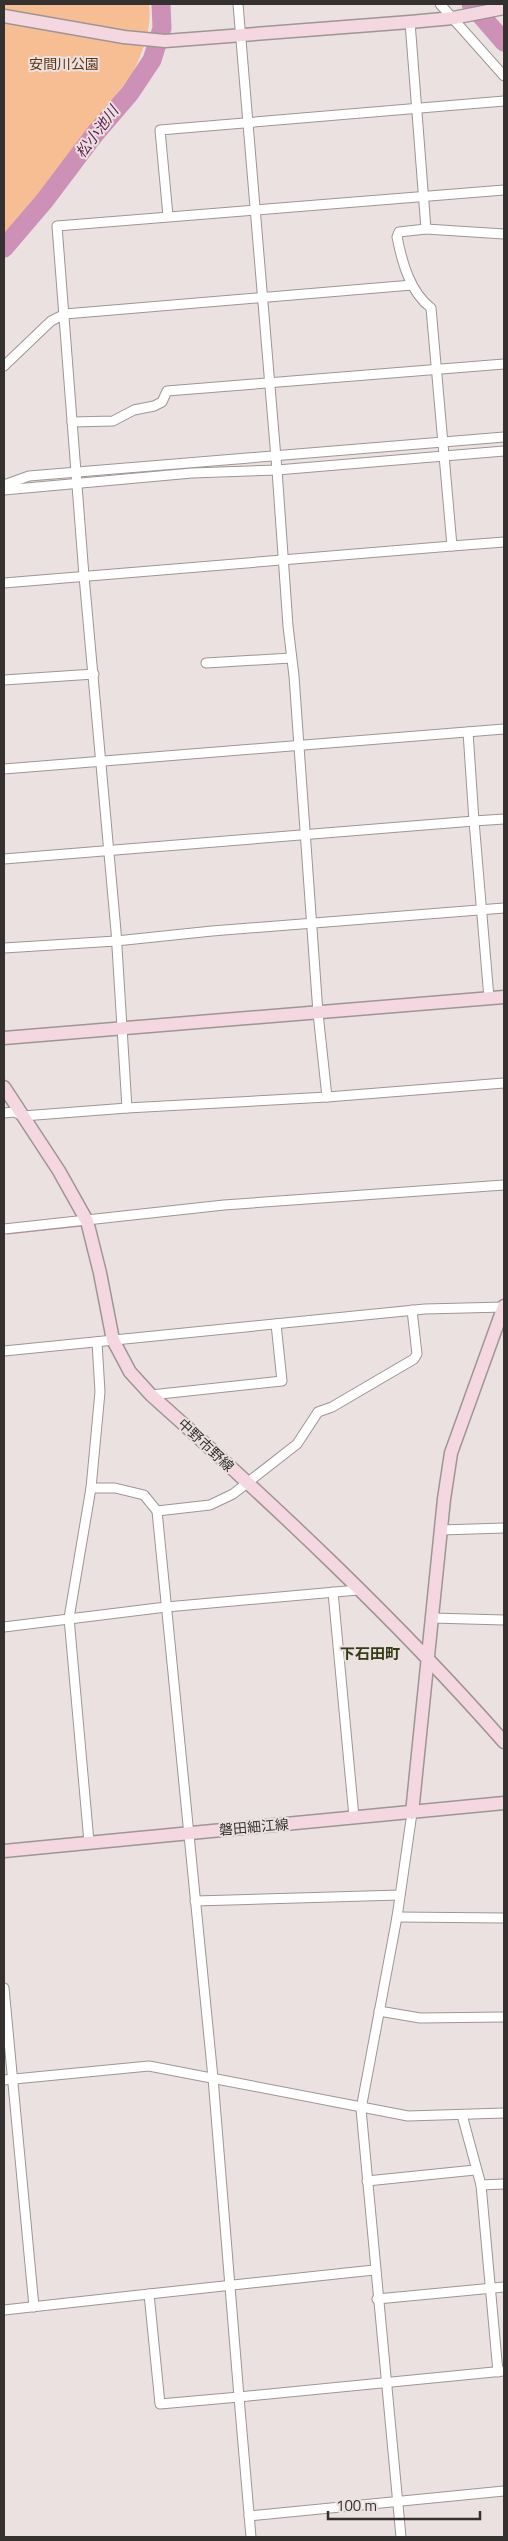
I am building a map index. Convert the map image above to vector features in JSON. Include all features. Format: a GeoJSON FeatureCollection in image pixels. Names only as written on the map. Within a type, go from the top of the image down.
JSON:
{"type":"FeatureCollection","features":[{"type":"Feature","properties":{"kind":"street"},"geometry":{"type":"LineString","coordinates":[[238,4],[268,383],[276,457],[326,1098]]}},
{"type":"Feature","properties":{"kind":"street"},"geometry":{"type":"LineString","coordinates":[[440,4],[504,76]]}},
{"type":"Feature","properties":{"kind":"street"},"geometry":{"type":"LineString","coordinates":[[4,16],[148,41],[241,36],[410,22],[501,11]]}},
{"type":"Feature","properties":{"kind":"street"},"geometry":{"type":"LineString","coordinates":[[410,22],[426,229]]}},
{"type":"Feature","properties":{"kind":"street"},"geometry":{"type":"LineString","coordinates":[[168,216],[160,130],[504,101]]}},
{"type":"Feature","properties":{"kind":"street"},"geometry":{"type":"LineString","coordinates":[[127,1108],[116,941],[84,576],[57,226],[504,190]]}},
{"type":"Feature","properties":{"kind":"street"},"geometry":{"type":"LineString","coordinates":[[452,546],[438,370],[431,308],[421,300],[412,285],[397,237],[399,232],[426,229],[504,234]]}},
{"type":"Feature","properties":{"kind":"street"},"geometry":{"type":"LineString","coordinates":[[4,366],[51,321],[65,314],[261,296],[412,285]]}},
{"type":"Feature","properties":{"kind":"street"},"geometry":{"type":"LineString","coordinates":[[72,422],[113,421],[134,410],[154,406],[162,402],[167,391],[504,364]]}},
{"type":"Feature","properties":{"kind":"street"},"geometry":{"type":"LineString","coordinates":[[4,485],[29,476],[192,461],[276,457],[504,437]]}},
{"type":"Feature","properties":{"kind":"street"},"geometry":{"type":"LineString","coordinates":[[4,490],[78,485],[192,473],[277,470],[504,451]]}},
{"type":"Feature","properties":{"kind":"street"},"geometry":{"type":"LineString","coordinates":[[4,583],[504,542]]}},
{"type":"Feature","properties":{"kind":"street"},"geometry":{"type":"LineString","coordinates":[[206,663],[291,658]]}},
{"type":"Feature","properties":{"kind":"street"},"geometry":{"type":"LineString","coordinates":[[4,680],[94,674]]}},
{"type":"Feature","properties":{"kind":"street"},"geometry":{"type":"LineString","coordinates":[[4,769],[504,729]]}},
{"type":"Feature","properties":{"kind":"street"},"geometry":{"type":"LineString","coordinates":[[468,732],[489,998]]}},
{"type":"Feature","properties":{"kind":"street"},"geometry":{"type":"LineString","coordinates":[[4,859],[504,818]]}},
{"type":"Feature","properties":{"kind":"street"},"geometry":{"type":"LineString","coordinates":[[4,948],[116,941],[212,931],[504,908]]}},
{"type":"Feature","properties":{"kind":"street"},"geometry":{"type":"LineString","coordinates":[[4,1038],[122,1030],[504,997]]}},
{"type":"Feature","properties":{"kind":"street"},"geometry":{"type":"LineString","coordinates":[[4,1113],[14,1112],[23,1116],[127,1108],[326,1098],[504,1083]]}},
{"type":"Feature","properties":{"kind":"street","name":"中野市野線"},"geometry":{"type":"LineString","coordinates":[[4,1086],[59,1171],[87,1221],[100,1273],[112,1340],[130,1372],[151,1395],[247,1483],[429,1658],[504,1742]]}},
{"type":"Feature","properties":{"kind":"street"},"geometry":{"type":"LineString","coordinates":[[4,1229],[224,1205],[504,1185]]}},
{"type":"Feature","properties":{"kind":"street"},"geometry":{"type":"LineString","coordinates":[[4,1351],[412,1310],[464,1306],[504,1306],[451,1453],[441,1530],[412,1813],[397,1917],[361,2109],[374,2270],[400,2537]]}},
{"type":"Feature","properties":{"kind":"street"},"geometry":{"type":"LineString","coordinates":[[157,1511],[210,1505],[233,1494],[303,1438],[318,1412],[332,1407],[414,1359],[417,1354],[412,1310]]}},
{"type":"Feature","properties":{"kind":"street"},"geometry":{"type":"LineString","coordinates":[[151,1395],[282,1381],[276,1324]]}},
{"type":"Feature","properties":{"kind":"street"},"geometry":{"type":"LineString","coordinates":[[89,1842],[69,1618],[91,1488],[100,1392],[97,1342]]}},
{"type":"Feature","properties":{"kind":"street"},"geometry":{"type":"LineString","coordinates":[[91,1488],[115,1488],[144,1495],[157,1511],[213,2078],[251,2537]]}},
{"type":"Feature","properties":{"kind":"street"},"geometry":{"type":"LineString","coordinates":[[441,1530],[504,1528]]}},
{"type":"Feature","properties":{"kind":"street"},"geometry":{"type":"LineString","coordinates":[[4,1626],[166,1607],[358,1590]]}},
{"type":"Feature","properties":{"kind":"street"},"geometry":{"type":"LineString","coordinates":[[333,1592],[354,1818]]}},
{"type":"Feature","properties":{"kind":"street"},"geometry":{"type":"LineString","coordinates":[[432,1618],[504,1620]]}},
{"type":"Feature","properties":{"kind":"street","name":"磐田細江線"},"geometry":{"type":"LineString","coordinates":[[4,1851],[504,1803]]}},
{"type":"Feature","properties":{"kind":"street"},"geometry":{"type":"LineString","coordinates":[[195,1901],[400,1895]]}},
{"type":"Feature","properties":{"kind":"street"},"geometry":{"type":"LineString","coordinates":[[397,1917],[504,1918]]}},
{"type":"Feature","properties":{"kind":"street"},"geometry":{"type":"LineString","coordinates":[[4,1988],[8,2079],[34,2307]]}},
{"type":"Feature","properties":{"kind":"street"},"geometry":{"type":"LineString","coordinates":[[379,2011],[420,2018],[504,2017]]}},
{"type":"Feature","properties":{"kind":"street"},"geometry":{"type":"LineString","coordinates":[[8,2079],[149,2066],[361,2109],[408,2116],[504,2113]]}},
{"type":"Feature","properties":{"kind":"street"},"geometry":{"type":"LineString","coordinates":[[149,2294],[160,2404],[501,2372],[481,2185],[475,2170],[462,2115]]}},
{"type":"Feature","properties":{"kind":"street"},"geometry":{"type":"LineString","coordinates":[[367,2181],[475,2170]]}},
{"type":"Feature","properties":{"kind":"street"},"geometry":{"type":"LineString","coordinates":[[481,2185],[504,2184]]}},
{"type":"Feature","properties":{"kind":"street"},"geometry":{"type":"LineString","coordinates":[[4,2310],[374,2270]]}},
{"type":"Feature","properties":{"kind":"street"},"geometry":{"type":"LineString","coordinates":[[377,2299],[504,2287]]}},
{"type":"Feature","properties":{"kind":"street"},"geometry":{"type":"LineString","coordinates":[[249,2516],[504,2491]]}},
{"type":"Feature","properties":{"kind":"green space","name":"安間川公園"},"geometry":{"type":"Polygon","coordinates":[[[4,4],[149,4],[150,13],[146,41],[131,75],[4,241],[4,4]]]}},
{"type":"Feature","properties":{"kind":"waterway","name":"松小池川"},"geometry":{"type":"LineString","coordinates":[[4,248],[45,200],[94,135],[130,93],[152,60],[162,28],[161,4]]}},
{"type":"Feature","properties":{"kind":"waterway"},"geometry":{"type":"LineString","coordinates":[[471,4],[504,42]]}},
{"type":"Feature","properties":{"kind":"waterway"},"geometry":{"type":"LineString","coordinates":[[8,1233],[82,1225]]}},
{"type":"Feature","properties":{"kind":"district","name":"下石田町"},"geometry":{"type":"Point","coordinates":[370,1654]}}]}
